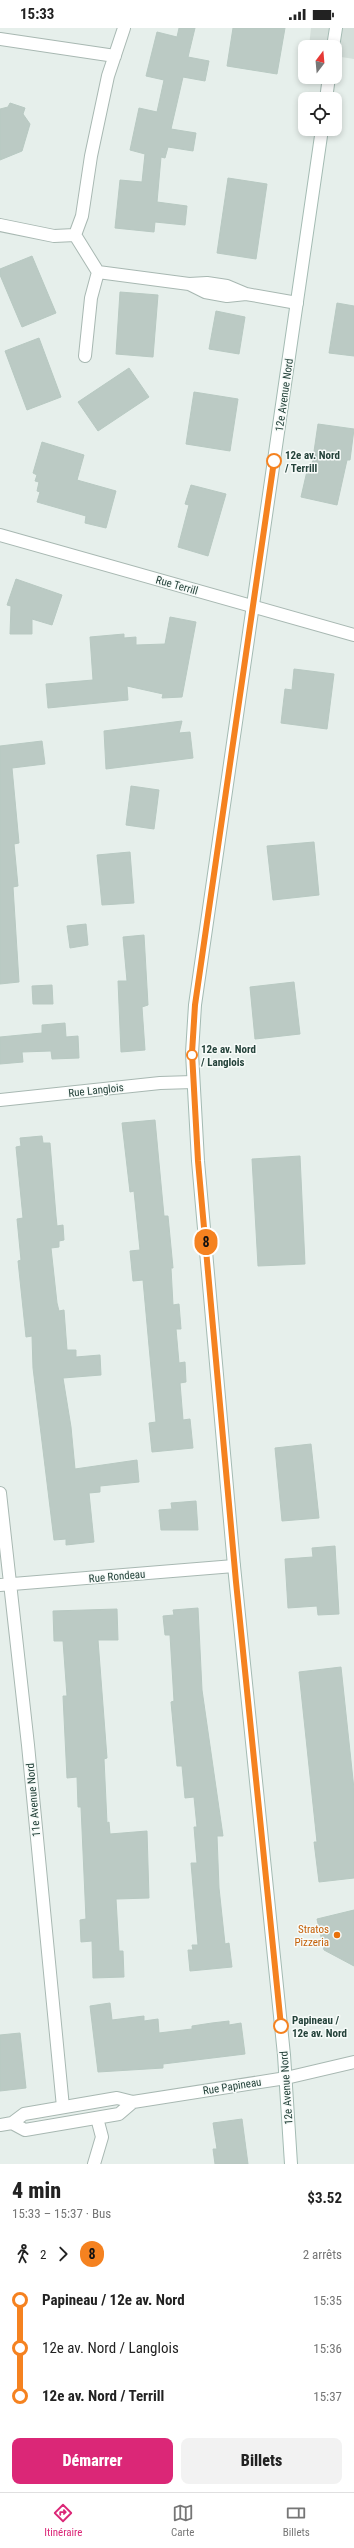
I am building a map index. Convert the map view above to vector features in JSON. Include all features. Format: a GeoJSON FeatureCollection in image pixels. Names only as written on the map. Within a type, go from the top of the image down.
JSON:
{"type":"FeatureCollection","features":[{"type":"Feature","properties":{"kind":"street"},"geometry":{"type":"LineString","coordinates":[[75,235],[80,226],[91,156],[108,76],[124,28]]}},
{"type":"Feature","properties":{"kind":"street"},"geometry":{"type":"LineString","coordinates":[[334,40],[336,28]]}},
{"type":"Feature","properties":{"kind":"street"},"geometry":{"type":"LineString","coordinates":[[0,39],[115,56]]}},
{"type":"Feature","properties":{"kind":"street","name":"12e Avenue Nord"},"geometry":{"type":"LineString","coordinates":[[291,2164],[286,2078],[234,1566],[193,1082],[195,1005],[321,136]]}},
{"type":"Feature","properties":{"kind":"street"},"geometry":{"type":"LineString","coordinates":[[0,224],[54,236],[75,235]]}},
{"type":"Feature","properties":{"kind":"street"},"geometry":{"type":"LineString","coordinates":[[75,235],[98,272],[91,298],[85,356]]}},
{"type":"Feature","properties":{"kind":"street"},"geometry":{"type":"LineString","coordinates":[[98,272],[189,284],[206,283],[227,286],[246,294],[297,303]]}},
{"type":"Feature","properties":{"kind":"street","name":"Rue Terrill"},"geometry":{"type":"LineString","coordinates":[[0,535],[354,635]]}},
{"type":"Feature","properties":{"kind":"street","name":"Rue Langlois"},"geometry":{"type":"LineString","coordinates":[[0,1100],[167,1082],[193,1082]]}},
{"type":"Feature","properties":{"kind":"street","name":"11e Avenue Nord"},"geometry":{"type":"LineString","coordinates":[[0,1493],[4,1585],[28,1745],[63,2107]]}},
{"type":"Feature","properties":{"kind":"street","name":"Rue Rondeau"},"geometry":{"type":"LineString","coordinates":[[4,1585],[234,1566]]}},
{"type":"Feature","properties":{"kind":"street","name":"Rue Papineau"},"geometry":{"type":"LineString","coordinates":[[0,2125],[12,2123],[24,2114],[63,2107],[117,2098],[133,2102],[286,2078],[354,2062]]}},
{"type":"Feature","properties":{"kind":"street","name":"Rue Papineau"},"geometry":{"type":"LineString","coordinates":[[12,2123],[26,2130],[97,2118],[119,2114],[133,2102]]}},
{"type":"Feature","properties":{"kind":"street"},"geometry":{"type":"LineString","coordinates":[[94,2164],[102,2137],[97,2118]]}},
{"type":"Feature","properties":{"kind":"shaded area"},"geometry":{"type":"Polygon","coordinates":[[[311,28],[354,28],[354,59],[342,57],[342,40],[310,40],[311,28]]]}},
{"type":"Feature","properties":{"kind":"building"},"geometry":{"type":"Polygon","coordinates":[[[179,28],[195,28],[188,57],[209,61],[205,81],[183,77],[171,129],[196,133],[193,151],[168,147],[165,158],[161,157],[157,202],[187,206],[185,225],[155,222],[154,232],[115,228],[120,180],[142,182],[145,154],[130,150],[139,108],[157,112],[164,80],[146,76],[157,32],[177,37],[179,28]]]}},
{"type":"Feature","properties":{"kind":"building"},"geometry":{"type":"Polygon","coordinates":[[[233,28],[285,28],[277,74],[227,66],[233,28]]]}},
{"type":"Feature","properties":{"kind":"building"},"geometry":{"type":"Polygon","coordinates":[[[10,103],[25,108],[23,114],[30,124],[22,151],[0,160],[0,109],[8,107],[10,103]]]}},
{"type":"Feature","properties":{"kind":"building"},"geometry":{"type":"Polygon","coordinates":[[[228,178],[267,184],[256,259],[217,253],[228,178]]]}},
{"type":"Feature","properties":{"kind":"building"},"geometry":{"type":"Polygon","coordinates":[[[32,256],[56,313],[22,327],[0,275],[0,269],[32,256]]]}},
{"type":"Feature","properties":{"kind":"building"},"geometry":{"type":"Polygon","coordinates":[[[120,292],[158,295],[153,357],[116,354],[120,292]]]}},
{"type":"Feature","properties":{"kind":"building"},"geometry":{"type":"Polygon","coordinates":[[[337,303],[354,306],[354,356],[329,353],[337,303]]]}},
{"type":"Feature","properties":{"kind":"building"},"geometry":{"type":"Polygon","coordinates":[[[216,311],[245,317],[239,354],[209,349],[216,311]]]}},
{"type":"Feature","properties":{"kind":"building"},"geometry":{"type":"Polygon","coordinates":[[[39,338],[61,397],[27,410],[5,351],[39,338]]]}},
{"type":"Feature","properties":{"kind":"building"},"geometry":{"type":"Polygon","coordinates":[[[129,368],[149,397],[98,431],[78,402],[129,368]]]}},
{"type":"Feature","properties":{"kind":"building"},"geometry":{"type":"Polygon","coordinates":[[[194,392],[238,399],[230,451],[186,444],[194,392]]]}},
{"type":"Feature","properties":{"kind":"building"},"geometry":{"type":"Polygon","coordinates":[[[318,424],[354,429],[350,460],[347,460],[337,505],[301,497],[307,471],[311,472],[318,424]]]}},
{"type":"Feature","properties":{"kind":"building"},"geometry":{"type":"Polygon","coordinates":[[[42,442],[84,455],[77,480],[116,491],[106,528],[85,523],[86,516],[37,502],[40,492],[37,491],[39,482],[35,481],[37,475],[33,473],[42,442]]]}},
{"type":"Feature","properties":{"kind":"building"},"geometry":{"type":"Polygon","coordinates":[[[191,485],[226,494],[208,556],[178,547],[189,505],[185,504],[191,485]]]}},
{"type":"Feature","properties":{"kind":"building"},"geometry":{"type":"Polygon","coordinates":[[[16,579],[62,595],[52,625],[32,619],[32,634],[10,634],[11,606],[7,605],[16,579]]]}},
{"type":"Feature","properties":{"kind":"building"},"geometry":{"type":"Polygon","coordinates":[[[170,617],[196,622],[182,697],[162,698],[163,694],[127,686],[128,700],[48,708],[46,684],[93,680],[90,637],[124,634],[124,638],[136,637],[136,645],[165,644],[170,617]]]}},
{"type":"Feature","properties":{"kind":"building"},"geometry":{"type":"Polygon","coordinates":[[[294,669],[334,674],[327,729],[281,723],[285,689],[292,690],[294,669]]]}},
{"type":"Feature","properties":{"kind":"building"},"geometry":{"type":"Polygon","coordinates":[[[182,721],[179,733],[190,732],[193,758],[106,769],[104,731],[182,721]]]}},
{"type":"Feature","properties":{"kind":"building"},"geometry":{"type":"Polygon","coordinates":[[[42,741],[45,764],[12,768],[19,843],[14,844],[18,886],[13,887],[19,982],[0,984],[0,746],[42,741]]]}},
{"type":"Feature","properties":{"kind":"building"},"geometry":{"type":"Polygon","coordinates":[[[131,786],[159,790],[154,829],[126,825],[131,786]]]}},
{"type":"Feature","properties":{"kind":"building"},"geometry":{"type":"Polygon","coordinates":[[[314,842],[319,895],[273,900],[267,846],[314,842]]]}},
{"type":"Feature","properties":{"kind":"building"},"geometry":{"type":"Polygon","coordinates":[[[130,852],[134,903],[102,905],[97,855],[130,852]]]}},
{"type":"Feature","properties":{"kind":"building"},"geometry":{"type":"Polygon","coordinates":[[[86,924],[88,945],[70,948],[67,926],[86,924]]]}},
{"type":"Feature","properties":{"kind":"building"},"geometry":{"type":"Polygon","coordinates":[[[144,935],[148,1005],[142,1007],[145,1050],[121,1052],[118,981],[127,981],[123,937],[144,935]]]}},
{"type":"Feature","properties":{"kind":"building"},"geometry":{"type":"Polygon","coordinates":[[[294,982],[300,1034],[255,1039],[250,987],[294,982]]]}},
{"type":"Feature","properties":{"kind":"building"},"geometry":{"type":"Polygon","coordinates":[[[52,985],[53,1004],[33,1004],[32,986],[52,985]]]}},
{"type":"Feature","properties":{"kind":"building"},"geometry":{"type":"Polygon","coordinates":[[[65,1023],[66,1037],[78,1036],[79,1058],[52,1059],[51,1051],[22,1052],[23,1062],[0,1064],[0,1037],[42,1033],[42,1025],[65,1023]]]}},
{"type":"Feature","properties":{"kind":"building"},"geometry":{"type":"Polygon","coordinates":[[[155,1120],[164,1216],[168,1216],[173,1268],[171,1268],[173,1305],[179,1304],[181,1329],[176,1329],[179,1363],[185,1362],[186,1382],[180,1383],[183,1420],[190,1419],[193,1448],[152,1452],[149,1423],[156,1422],[143,1280],[133,1281],[130,1251],[140,1250],[134,1191],[130,1192],[122,1123],[155,1120]]]}},
{"type":"Feature","properties":{"kind":"building"},"geometry":{"type":"Polygon","coordinates":[[[42,1136],[43,1143],[50,1143],[57,1226],[63,1225],[64,1240],[59,1241],[59,1247],[51,1248],[57,1303],[59,1311],[64,1310],[67,1350],[76,1350],[76,1357],[100,1355],[101,1375],[63,1378],[71,1427],[75,1469],[137,1460],[139,1482],[100,1486],[100,1492],[89,1493],[94,1542],[66,1545],[66,1539],[54,1540],[33,1368],[32,1336],[26,1337],[18,1261],[21,1260],[17,1219],[23,1218],[16,1147],[21,1146],[20,1138],[42,1136]]]}},
{"type":"Feature","properties":{"kind":"building"},"geometry":{"type":"Polygon","coordinates":[[[300,1156],[305,1264],[258,1266],[252,1159],[300,1156]]]}},
{"type":"Feature","properties":{"kind":"building"},"geometry":{"type":"Polygon","coordinates":[[[311,1444],[319,1518],[282,1521],[275,1448],[311,1444]]]}},
{"type":"Feature","properties":{"kind":"building"},"geometry":{"type":"Polygon","coordinates":[[[196,1501],[198,1530],[161,1530],[159,1510],[172,1509],[171,1503],[196,1501]]]}},
{"type":"Feature","properties":{"kind":"building"},"geometry":{"type":"Polygon","coordinates":[[[335,1546],[339,1614],[318,1615],[317,1606],[288,1608],[285,1559],[313,1557],[312,1548],[335,1546]]]}},
{"type":"Feature","properties":{"kind":"building"},"geometry":{"type":"Polygon","coordinates":[[[198,1608],[202,1690],[223,1836],[217,1836],[219,1888],[225,1944],[229,1943],[232,1967],[190,1971],[188,1950],[193,1950],[192,1945],[198,1945],[191,1863],[197,1863],[194,1827],[197,1827],[194,1797],[185,1798],[182,1766],[177,1766],[171,1702],[174,1701],[170,1635],[165,1635],[163,1616],[174,1615],[173,1610],[198,1608]]]}},
{"type":"Feature","properties":{"kind":"building"},"geometry":{"type":"Polygon","coordinates":[[[117,1609],[118,1640],[98,1640],[107,1758],[104,1759],[107,1823],[109,1822],[110,1834],[147,1831],[149,1898],[116,1899],[119,1951],[123,1951],[124,1977],[93,1978],[92,1941],[81,1942],[80,1920],[86,1919],[81,1807],[78,1807],[77,1777],[67,1778],[63,1696],[67,1696],[63,1641],[54,1641],[53,1611],[117,1609]]]}},
{"type":"Feature","properties":{"kind":"building"},"geometry":{"type":"Polygon","coordinates":[[[341,1667],[354,1789],[354,1878],[319,1882],[314,1842],[317,1842],[299,1672],[341,1667]]]}},
{"type":"Feature","properties":{"kind":"building","name":"Stratos Pizzeria"},"geometry":{"type":"Polygon","coordinates":[[[354,1910],[354,1966],[324,1950],[317,1919],[354,1910]]]}},
{"type":"Feature","properties":{"kind":"building"},"geometry":{"type":"Polygon","coordinates":[[[110,2003],[112,2020],[144,2016],[144,2021],[158,2019],[159,2033],[192,2029],[192,2026],[212,2023],[229,2021],[229,2025],[241,2023],[245,2054],[163,2064],[163,2068],[98,2072],[90,2006],[110,2003]]]}},
{"type":"Feature","properties":{"kind":"building"},"geometry":{"type":"Polygon","coordinates":[[[20,2033],[26,2088],[0,2091],[0,2035],[20,2033]]]}},
{"type":"Feature","properties":{"kind":"building"},"geometry":{"type":"Polygon","coordinates":[[[242,2119],[248,2164],[215,2164],[213,2149],[217,2149],[213,2123],[242,2119]]]}},
{"type":"Feature","properties":{"kind":"bus line","name":"8"},"geometry":{"type":"LineString","coordinates":[[274,461],[251,629],[195,1005],[192,1053],[198,1161],[234,1566],[281,2026]]}},
{"type":"Feature","properties":{"kind":"place","name":"12e av. Nord / Terrill"},"geometry":{"type":"Point","coordinates":[274,461]}},
{"type":"Feature","properties":{"kind":"place","name":"12e av. Nord / Langlois"},"geometry":{"type":"Point","coordinates":[192,1055]}},
{"type":"Feature","properties":{"kind":"place","name":"Stratos Pizzeria"},"geometry":{"type":"Point","coordinates":[337,1935]}},
{"type":"Feature","properties":{"kind":"place","name":"Papineau / 12e av. Nord"},"geometry":{"type":"Point","coordinates":[281,2026]}}]}
